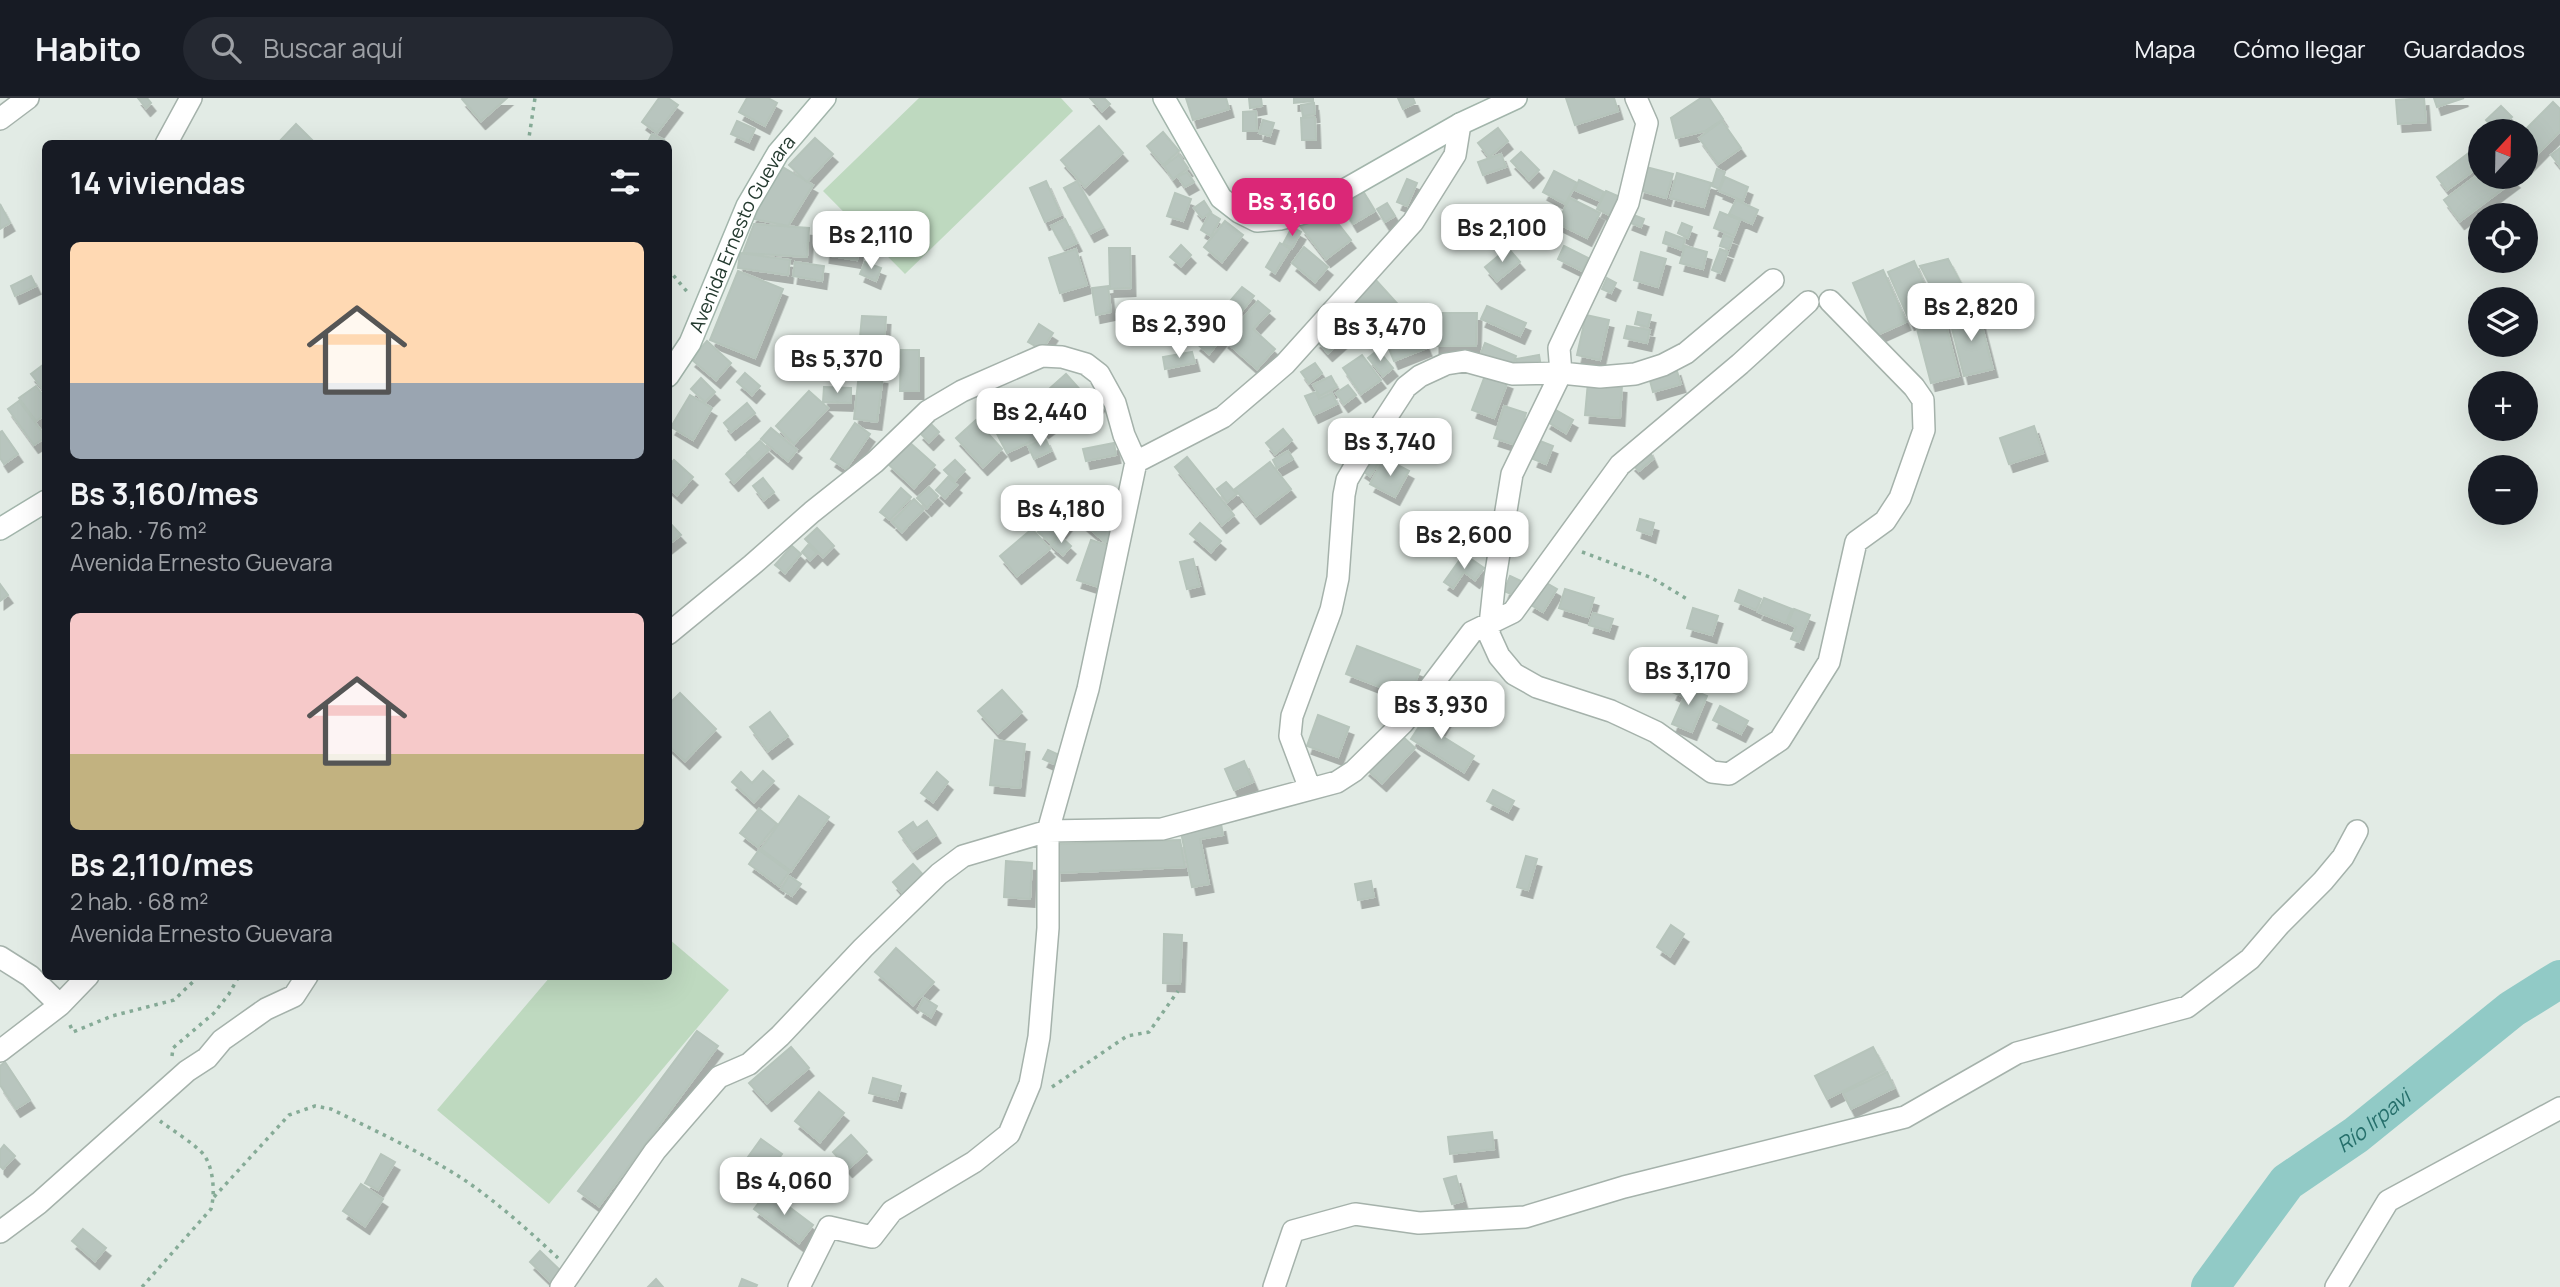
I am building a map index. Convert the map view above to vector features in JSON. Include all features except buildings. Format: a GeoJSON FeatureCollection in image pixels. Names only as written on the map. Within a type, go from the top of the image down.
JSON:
{"type":"FeatureCollection","features":[{"type":"Feature","properties":{"kind":"street"},"geometry":{"type":"LineString","coordinates":[[0,119],[28,98]]}},
{"type":"Feature","properties":{"kind":"street"},"geometry":{"type":"LineString","coordinates":[[168,140],[191,98]]}},
{"type":"Feature","properties":{"kind":"street","name":"Avenida Ernesto Guevara"},"geometry":{"type":"LineString","coordinates":[[672,370],[690,343],[747,206],[778,153],[824,98]]}},
{"type":"Feature","properties":{"kind":"street"},"geometry":{"type":"LineString","coordinates":[[1164,98],[1221,198],[1239,212],[1257,221],[1304,213],[1460,124],[1516,98]]}},
{"type":"Feature","properties":{"kind":"street"},"geometry":{"type":"LineString","coordinates":[[1636,98],[1647,123],[1628,202],[1559,348],[1561,373],[1512,474],[1489,634],[1499,656],[1514,674],[1537,687],[1611,711],[1656,732],[1712,772],[1729,774],[1780,740],[1829,662],[1856,542],[1885,521],[1900,498],[1924,430],[1923,400],[1914,387],[1830,301]]}},
{"type":"Feature","properties":{"kind":"street"},"geometry":{"type":"LineString","coordinates":[[1136,462],[1223,417],[1285,364],[1413,222],[1455,155],[1460,124]]}},
{"type":"Feature","properties":{"kind":"street"},"geometry":{"type":"LineString","coordinates":[[1310,789],[1290,736],[1292,716],[1331,610],[1338,578],[1343,495],[1347,480],[1358,461],[1406,387],[1420,376],[1446,363],[1465,361],[1513,374],[1635,374],[1664,365],[1686,353],[1773,280]]}},
{"type":"Feature","properties":{"kind":"street"},"geometry":{"type":"LineString","coordinates":[[566,1279],[655,1152],[719,1077],[749,1064],[939,874],[963,856],[1048,831],[1162,829],[1337,782],[1354,771],[1403,723],[1472,632],[1513,612],[1620,465],[1740,364],[1808,302]]}},
{"type":"Feature","properties":{"kind":"street"},"geometry":{"type":"LineString","coordinates":[[672,631],[875,462],[928,411],[962,391],[1042,356],[1062,357],[1086,364],[1100,374],[1115,403],[1124,435],[1136,462],[1088,689],[1048,831],[1048,928],[1039,1037],[1030,1084],[1009,1134],[974,1161],[891,1211],[872,1237],[829,1227],[799,1287]]}},
{"type":"Feature","properties":{"kind":"street"},"geometry":{"type":"LineString","coordinates":[[0,529],[42,503]]}},
{"type":"Feature","properties":{"kind":"street"},"geometry":{"type":"LineString","coordinates":[[1275,1287],[1293,1231],[1355,1213],[1419,1223],[1525,1217],[1624,1187],[1905,1117],[2017,1053],[2187,1007],[2250,959],[2280,923],[2323,881],[2343,857],[2357,831]]}},
{"type":"Feature","properties":{"kind":"street"},"geometry":{"type":"LineString","coordinates":[[0,957],[30,976],[60,1005]]}},
{"type":"Feature","properties":{"kind":"street"},"geometry":{"type":"LineString","coordinates":[[0,1051],[60,1005],[84,980]]}},
{"type":"Feature","properties":{"kind":"street"},"geometry":{"type":"LineString","coordinates":[[0,1232],[39,1203],[187,1071],[207,1058],[222,1040],[266,1009],[294,996],[304,980]]}},
{"type":"Feature","properties":{"kind":"street"},"geometry":{"type":"LineString","coordinates":[[2336,1287],[2388,1201],[2560,1108]]}},
{"type":"Feature","properties":{"kind":"path"},"geometry":{"type":"LineString","coordinates":[[529,140],[535,98]]}},
{"type":"Feature","properties":{"kind":"path"},"geometry":{"type":"LineString","coordinates":[[672,274],[704,312]]}},
{"type":"Feature","properties":{"kind":"path"},"geometry":{"type":"LineString","coordinates":[[1564,545],[1652,578],[1687,599]]}},
{"type":"Feature","properties":{"kind":"path"},"geometry":{"type":"LineString","coordinates":[[60,1005],[73,1032],[112,1016],[174,1000],[196,980]]}},
{"type":"Feature","properties":{"kind":"path"},"geometry":{"type":"LineString","coordinates":[[187,1071],[170,1064],[173,1048],[214,1013],[237,980]]}},
{"type":"Feature","properties":{"kind":"path"},"geometry":{"type":"LineString","coordinates":[[1018,1110],[1127,1036],[1149,1032],[1178,992]]}},
{"type":"Feature","properties":{"kind":"path"},"geometry":{"type":"LineString","coordinates":[[214,1197],[289,1115],[316,1106],[331,1109],[423,1155],[465,1181],[500,1207],[566,1279]]}},
{"type":"Feature","properties":{"kind":"path"},"geometry":{"type":"LineString","coordinates":[[142,1287],[211,1209],[214,1197],[210,1171],[204,1155],[145,1108]]}},
{"type":"Feature","properties":{"kind":"green space"},"geometry":{"type":"Polygon","coordinates":[[[919,98],[1061,98],[1073,111],[905,274],[823,191],[919,98]]]}},
{"type":"Feature","properties":{"kind":"green space"},"geometry":{"type":"Polygon","coordinates":[[[672,942],[729,990],[549,1204],[437,1110],[547,980],[672,980],[672,942]]]}},
{"type":"Feature","properties":{"kind":"waterway","name":"Río Irpavi"},"geometry":{"type":"LineString","coordinates":[[2210,1287],[2287,1182],[2356,1135],[2512,1009],[2560,979]]}}]}
